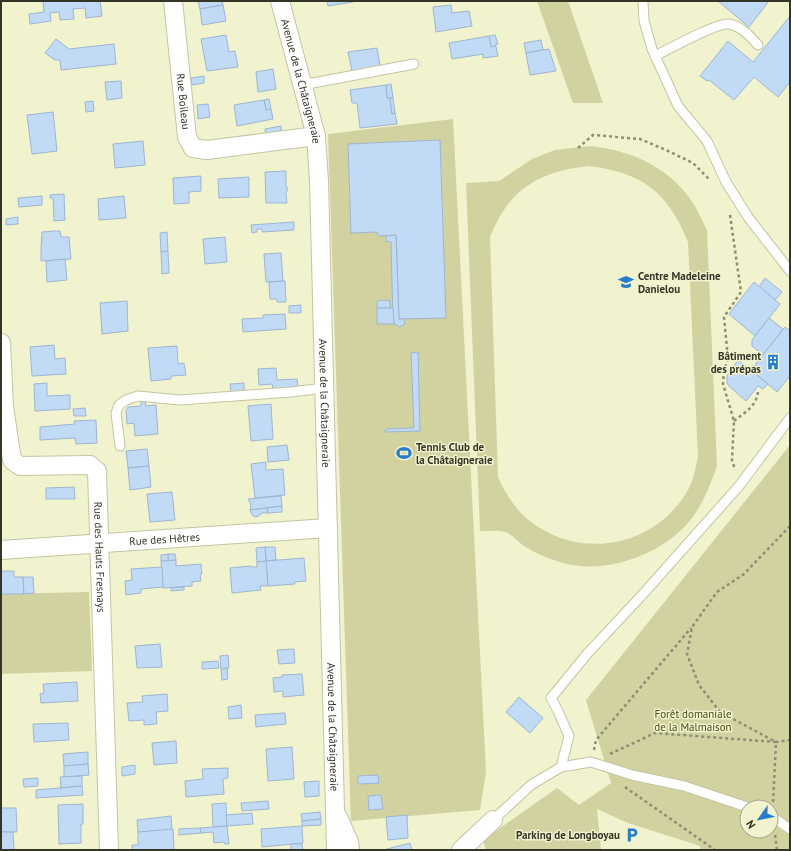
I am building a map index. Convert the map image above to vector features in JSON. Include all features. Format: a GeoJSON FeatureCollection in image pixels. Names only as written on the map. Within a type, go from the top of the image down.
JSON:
{"type":"FeatureCollection","features":[{"type":"Feature","properties":{"kind":"street","name":"Rue Boileau"},"geometry":{"type":"LineString","coordinates":[[173,1],[187,136],[193,148],[207,150],[316,136]]}},
{"type":"Feature","properties":{"kind":"street","name":"Avenue de la Châtaigneraie"},"geometry":{"type":"LineString","coordinates":[[280,1],[316,136],[319,181],[336,850]]}},
{"type":"Feature","properties":{"kind":"street","name":"Rue des Hauts Fresnays"},"geometry":{"type":"LineString","coordinates":[[1,343],[4,407],[12,460],[20,466],[90,465],[97,471],[109,850]]}},
{"type":"Feature","properties":{"kind":"street","name":"Rue des Hêtres"},"geometry":{"type":"LineString","coordinates":[[1,550],[328,528]]}},
{"type":"Feature","properties":{"kind":"street","name":"Avenue de la Châtaigneraie"},"geometry":{"type":"LineString","coordinates":[[336,810],[349,842],[350,850]]}},
{"type":"Feature","properties":{"kind":"street"},"geometry":{"type":"LineString","coordinates":[[461,850],[493,820]]}},
{"type":"Feature","properties":{"kind":"lane"},"geometry":{"type":"LineString","coordinates":[[643,1],[644,22],[655,56],[678,106],[707,141],[726,182],[748,217],[790,271]]}},
{"type":"Feature","properties":{"kind":"lane"},"geometry":{"type":"LineString","coordinates":[[655,56],[712,28],[728,23],[743,29],[758,45]]}},
{"type":"Feature","properties":{"kind":"lane"},"geometry":{"type":"LineString","coordinates":[[302,85],[414,64]]}},
{"type":"Feature","properties":{"kind":"lane"},"geometry":{"type":"LineString","coordinates":[[120,446],[116,413],[118,405],[126,400],[138,396],[180,400],[291,392],[324,388]]}},
{"type":"Feature","properties":{"kind":"lane"},"geometry":{"type":"LineString","coordinates":[[561,767],[569,736],[551,698],[587,654],[739,486],[790,418]]}},
{"type":"Feature","properties":{"kind":"lane"},"geometry":{"type":"LineString","coordinates":[[493,820],[530,785],[561,767],[591,762],[632,774],[684,786],[739,804]]}},
{"type":"Feature","properties":{"kind":"lane"},"geometry":{"type":"LineString","coordinates":[[779,821],[790,829]]}},
{"type":"Feature","properties":{"kind":"path"},"geometry":{"type":"LineString","coordinates":[[578,148],[593,135],[640,139],[693,163],[712,182]]}},
{"type":"Feature","properties":{"kind":"path"},"geometry":{"type":"LineString","coordinates":[[729,207],[741,292],[724,317],[728,359],[724,370],[723,384],[734,422],[732,460],[739,486]]}},
{"type":"Feature","properties":{"kind":"path"},"geometry":{"type":"LineString","coordinates":[[734,422],[753,406],[757,400],[758,392]]}},
{"type":"Feature","properties":{"kind":"path"},"geometry":{"type":"LineString","coordinates":[[591,762],[596,740],[692,626],[717,592],[744,574],[790,526]]}},
{"type":"Feature","properties":{"kind":"path"},"geometry":{"type":"LineString","coordinates":[[692,626],[687,654],[699,685],[720,712],[776,742]]}},
{"type":"Feature","properties":{"kind":"path"},"geometry":{"type":"LineString","coordinates":[[591,762],[655,733],[776,742],[790,740]]}},
{"type":"Feature","properties":{"kind":"path"},"geometry":{"type":"LineString","coordinates":[[773,799],[776,742]]}},
{"type":"Feature","properties":{"kind":"path"},"geometry":{"type":"LineString","coordinates":[[623,786],[715,850]]}},
{"type":"Feature","properties":{"kind":"path"},"geometry":{"type":"LineString","coordinates":[[775,839],[777,850]]}},
{"type":"Feature","properties":{"kind":"green space"},"geometry":{"type":"Polygon","coordinates":[[[537,1],[568,1],[603,103],[573,103],[537,1]]]}},
{"type":"Feature","properties":{"kind":"green space","name":"Tennis Club de la Châtaigneraie"},"geometry":{"type":"Polygon","coordinates":[[[453,119],[486,772],[480,810],[351,821],[328,134],[453,119]]]}},
{"type":"Feature","properties":{"kind":"green space"},"geometry":{"type":"Polygon","coordinates":[[[590,146],[606,148],[636,157],[650,164],[664,172],[687,194],[707,230],[717,466],[700,506],[681,531],[667,542],[651,551],[616,564],[580,566],[563,563],[533,551],[505,532],[480,531],[466,183],[499,181],[532,159],[555,150],[590,146]],[[588,166],[554,173],[540,178],[516,195],[506,206],[490,237],[498,477],[515,506],[526,518],[540,528],[560,538],[581,543],[602,544],[623,540],[643,533],[661,522],[676,507],[689,488],[694,476],[698,456],[688,242],[672,210],[651,188],[624,173],[588,166]]]}},
{"type":"Feature","properties":{"kind":"green space","name":"Forêt domaniale de la Malmaison"},"geometry":{"type":"Polygon","coordinates":[[[790,445],[790,850],[700,850],[700,846],[628,823],[597,809],[601,850],[486,850],[483,840],[557,788],[579,805],[611,783],[586,700],[790,445]]]}},
{"type":"Feature","properties":{"kind":"green space"},"geometry":{"type":"Polygon","coordinates":[[[89,592],[92,671],[1,674],[1,594],[89,592]]]}},
{"type":"Feature","properties":{"kind":"building"},"geometry":{"type":"Polygon","coordinates":[[[43,1],[100,1],[102,16],[86,18],[85,8],[73,9],[74,19],[60,20],[59,12],[50,13],[51,21],[30,24],[29,14],[44,12],[43,1]]]}},
{"type":"Feature","properties":{"kind":"building"},"geometry":{"type":"Polygon","coordinates":[[[198,1],[222,1],[223,5],[200,9],[198,1]]]}},
{"type":"Feature","properties":{"kind":"building"},"geometry":{"type":"Polygon","coordinates":[[[327,1],[352,1],[353,2],[328,6],[327,1]]]}},
{"type":"Feature","properties":{"kind":"building"},"geometry":{"type":"Polygon","coordinates":[[[718,1],[769,1],[749,27],[718,1]]]}},
{"type":"Feature","properties":{"kind":"building"},"geometry":{"type":"Polygon","coordinates":[[[223,5],[226,21],[202,25],[200,9],[223,5]]]}},
{"type":"Feature","properties":{"kind":"building"},"geometry":{"type":"Polygon","coordinates":[[[451,5],[452,13],[469,11],[472,26],[436,32],[433,7],[451,5]]]}},
{"type":"Feature","properties":{"kind":"building"},"geometry":{"type":"Polygon","coordinates":[[[790,16],[790,82],[778,97],[754,77],[734,100],[709,80],[707,81],[700,76],[728,41],[753,62],[790,16]]]}},
{"type":"Feature","properties":{"kind":"building"},"geometry":{"type":"Polygon","coordinates":[[[226,35],[229,52],[235,51],[238,67],[207,71],[201,39],[226,35]]]}},
{"type":"Feature","properties":{"kind":"building"},"geometry":{"type":"Polygon","coordinates":[[[495,35],[498,44],[491,47],[489,36],[495,35]]]}},
{"type":"Feature","properties":{"kind":"building"},"geometry":{"type":"Polygon","coordinates":[[[489,36],[491,47],[496,46],[498,56],[483,58],[483,54],[452,59],[449,43],[489,36]]]}},
{"type":"Feature","properties":{"kind":"building"},"geometry":{"type":"Polygon","coordinates":[[[56,39],[69,49],[114,44],[116,64],[61,70],[60,60],[55,60],[45,53],[56,39]]]}},
{"type":"Feature","properties":{"kind":"building"},"geometry":{"type":"Polygon","coordinates":[[[541,40],[543,50],[526,53],[524,43],[541,40]]]}},
{"type":"Feature","properties":{"kind":"building"},"geometry":{"type":"Polygon","coordinates":[[[377,48],[380,66],[352,71],[348,52],[377,48]]]}},
{"type":"Feature","properties":{"kind":"building"},"geometry":{"type":"Polygon","coordinates":[[[549,49],[556,71],[530,75],[526,53],[549,49]]]}},
{"type":"Feature","properties":{"kind":"building"},"geometry":{"type":"Polygon","coordinates":[[[273,69],[276,89],[258,92],[256,72],[273,69]]]}},
{"type":"Feature","properties":{"kind":"building"},"geometry":{"type":"Polygon","coordinates":[[[204,76],[204,83],[192,85],[191,78],[204,76]]]}},
{"type":"Feature","properties":{"kind":"building"},"geometry":{"type":"Polygon","coordinates":[[[121,81],[122,98],[107,100],[105,82],[121,81]]]}},
{"type":"Feature","properties":{"kind":"building"},"geometry":{"type":"Polygon","coordinates":[[[391,84],[393,98],[387,98],[386,85],[391,84]]]}},
{"type":"Feature","properties":{"kind":"building"},"geometry":{"type":"Polygon","coordinates":[[[386,85],[387,98],[390,98],[392,114],[395,113],[397,124],[360,128],[357,103],[352,103],[350,90],[386,85]]]}},
{"type":"Feature","properties":{"kind":"building"},"geometry":{"type":"Polygon","coordinates":[[[390,98],[393,98],[395,113],[392,114],[390,98]]]}},
{"type":"Feature","properties":{"kind":"building"},"geometry":{"type":"Polygon","coordinates":[[[269,99],[271,109],[266,110],[264,100],[269,99]]]}},
{"type":"Feature","properties":{"kind":"building"},"geometry":{"type":"Polygon","coordinates":[[[264,100],[266,110],[271,109],[273,119],[237,126],[234,105],[264,100]]]}},
{"type":"Feature","properties":{"kind":"building"},"geometry":{"type":"Polygon","coordinates":[[[93,101],[94,111],[86,112],[85,102],[93,101]]]}},
{"type":"Feature","properties":{"kind":"building"},"geometry":{"type":"Polygon","coordinates":[[[208,104],[210,117],[198,119],[197,105],[208,104]]]}},
{"type":"Feature","properties":{"kind":"building"},"geometry":{"type":"Polygon","coordinates":[[[53,112],[57,151],[32,154],[27,115],[53,112]]]}},
{"type":"Feature","properties":{"kind":"building"},"geometry":{"type":"Polygon","coordinates":[[[281,126],[282,137],[266,138],[265,129],[281,126]]]}},
{"type":"Feature","properties":{"kind":"building"},"geometry":{"type":"Polygon","coordinates":[[[440,140],[446,318],[399,319],[396,235],[378,236],[377,232],[351,233],[348,144],[440,140]]]}},
{"type":"Feature","properties":{"kind":"building"},"geometry":{"type":"Polygon","coordinates":[[[143,141],[145,165],[115,168],[113,144],[143,141]]]}},
{"type":"Feature","properties":{"kind":"building"},"geometry":{"type":"Polygon","coordinates":[[[286,171],[286,186],[288,189],[286,193],[287,203],[266,203],[265,172],[286,171]]]}},
{"type":"Feature","properties":{"kind":"building"},"geometry":{"type":"Polygon","coordinates":[[[201,176],[201,191],[189,192],[189,203],[174,204],[173,178],[201,176]]]}},
{"type":"Feature","properties":{"kind":"building"},"geometry":{"type":"Polygon","coordinates":[[[249,177],[249,197],[219,198],[218,179],[249,177]]]}},
{"type":"Feature","properties":{"kind":"building"},"geometry":{"type":"Polygon","coordinates":[[[64,194],[65,220],[54,221],[53,198],[50,198],[50,195],[64,194]]]}},
{"type":"Feature","properties":{"kind":"building"},"geometry":{"type":"Polygon","coordinates":[[[42,196],[42,205],[19,207],[18,198],[42,196]]]}},
{"type":"Feature","properties":{"kind":"building"},"geometry":{"type":"Polygon","coordinates":[[[124,196],[126,218],[99,220],[98,199],[124,196]]]}},
{"type":"Feature","properties":{"kind":"building"},"geometry":{"type":"Polygon","coordinates":[[[18,217],[18,224],[6,225],[6,219],[18,217]]]}},
{"type":"Feature","properties":{"kind":"building"},"geometry":{"type":"Polygon","coordinates":[[[294,222],[294,230],[262,232],[262,229],[257,229],[257,232],[252,233],[251,225],[294,222]]]}},
{"type":"Feature","properties":{"kind":"building"},"geometry":{"type":"Polygon","coordinates":[[[60,231],[61,237],[69,237],[71,259],[41,261],[42,232],[60,231]]]}},
{"type":"Feature","properties":{"kind":"building"},"geometry":{"type":"Polygon","coordinates":[[[167,232],[168,251],[161,252],[160,233],[167,232]]]}},
{"type":"Feature","properties":{"kind":"building"},"geometry":{"type":"Polygon","coordinates":[[[396,235],[399,319],[404,319],[405,324],[400,327],[393,323],[391,242],[386,241],[386,236],[396,235]]]}},
{"type":"Feature","properties":{"kind":"building"},"geometry":{"type":"Polygon","coordinates":[[[225,237],[227,262],[205,264],[203,239],[225,237]]]}},
{"type":"Feature","properties":{"kind":"building"},"geometry":{"type":"Polygon","coordinates":[[[168,251],[169,273],[162,274],[161,252],[168,251]]]}},
{"type":"Feature","properties":{"kind":"building"},"geometry":{"type":"Polygon","coordinates":[[[281,253],[283,281],[266,282],[264,254],[281,253]]]}},
{"type":"Feature","properties":{"kind":"building"},"geometry":{"type":"Polygon","coordinates":[[[65,259],[67,280],[47,282],[46,261],[65,259]]]}},
{"type":"Feature","properties":{"kind":"building"},"geometry":{"type":"Polygon","coordinates":[[[765,278],[782,292],[775,300],[759,287],[765,278]]]}},
{"type":"Feature","properties":{"kind":"building"},"geometry":{"type":"Polygon","coordinates":[[[285,281],[286,302],[277,302],[277,299],[270,299],[269,282],[285,281]]]}},
{"type":"Feature","properties":{"kind":"building"},"geometry":{"type":"Polygon","coordinates":[[[754,282],[780,304],[755,336],[729,314],[754,282]]]}},
{"type":"Feature","properties":{"kind":"building"},"geometry":{"type":"Polygon","coordinates":[[[390,300],[390,308],[377,308],[377,301],[390,300]]]}},
{"type":"Feature","properties":{"kind":"building"},"geometry":{"type":"Polygon","coordinates":[[[127,301],[128,331],[102,334],[100,303],[127,301]]]}},
{"type":"Feature","properties":{"kind":"building"},"geometry":{"type":"Polygon","coordinates":[[[301,305],[301,313],[289,313],[289,306],[301,305]]]}},
{"type":"Feature","properties":{"kind":"building"},"geometry":{"type":"Polygon","coordinates":[[[377,308],[393,308],[394,324],[377,324],[377,308]]]}},
{"type":"Feature","properties":{"kind":"building"},"geometry":{"type":"Polygon","coordinates":[[[285,314],[286,329],[243,332],[242,319],[263,318],[263,315],[285,314]]]}},
{"type":"Feature","properties":{"kind":"building"},"geometry":{"type":"Polygon","coordinates":[[[769,318],[783,329],[763,355],[752,346],[752,340],[769,318]]]}},
{"type":"Feature","properties":{"kind":"building","name":"Bâtiment des prépas"},"geometry":{"type":"Polygon","coordinates":[[[785,327],[790,331],[790,376],[777,392],[751,370],[785,327]]]}},
{"type":"Feature","properties":{"kind":"building"},"geometry":{"type":"Polygon","coordinates":[[[54,345],[55,359],[65,358],[66,374],[32,376],[30,347],[54,345]]]}},
{"type":"Feature","properties":{"kind":"building"},"geometry":{"type":"Polygon","coordinates":[[[177,346],[178,364],[184,363],[186,375],[171,376],[171,379],[151,381],[148,348],[177,346]]]}},
{"type":"Feature","properties":{"kind":"building"},"geometry":{"type":"Polygon","coordinates":[[[418,352],[420,431],[385,432],[386,429],[414,428],[411,353],[418,352]]]}},
{"type":"Feature","properties":{"kind":"building"},"geometry":{"type":"Polygon","coordinates":[[[738,360],[768,384],[763,389],[758,386],[746,401],[727,383],[727,376],[738,360]]]}},
{"type":"Feature","properties":{"kind":"building"},"geometry":{"type":"Polygon","coordinates":[[[276,368],[277,380],[297,379],[298,387],[273,389],[272,384],[259,385],[258,369],[276,368]]]}},
{"type":"Feature","properties":{"kind":"building"},"geometry":{"type":"Polygon","coordinates":[[[47,383],[47,396],[70,395],[70,409],[35,411],[34,384],[47,383]]]}},
{"type":"Feature","properties":{"kind":"building"},"geometry":{"type":"Polygon","coordinates":[[[244,383],[244,392],[231,393],[230,384],[244,383]]]}},
{"type":"Feature","properties":{"kind":"building"},"geometry":{"type":"Polygon","coordinates":[[[145,401],[146,406],[156,405],[158,434],[135,436],[134,423],[127,424],[126,410],[128,407],[141,406],[141,402],[145,401]]]}},
{"type":"Feature","properties":{"kind":"building"},"geometry":{"type":"Polygon","coordinates":[[[271,404],[273,439],[251,441],[248,406],[271,404]]]}},
{"type":"Feature","properties":{"kind":"building"},"geometry":{"type":"Polygon","coordinates":[[[85,408],[86,416],[74,416],[73,409],[85,408]]]}},
{"type":"Feature","properties":{"kind":"building"},"geometry":{"type":"Polygon","coordinates":[[[96,420],[97,443],[76,444],[75,438],[40,440],[40,427],[75,424],[74,421],[96,420]]]}},
{"type":"Feature","properties":{"kind":"building"},"geometry":{"type":"Polygon","coordinates":[[[287,445],[289,460],[268,462],[267,447],[287,445]]]}},
{"type":"Feature","properties":{"kind":"building"},"geometry":{"type":"Polygon","coordinates":[[[147,449],[149,466],[128,468],[126,451],[147,449]]]}},
{"type":"Feature","properties":{"kind":"building"},"geometry":{"type":"Polygon","coordinates":[[[266,462],[266,470],[283,469],[285,495],[255,498],[251,464],[266,462]]]}},
{"type":"Feature","properties":{"kind":"building"},"geometry":{"type":"Polygon","coordinates":[[[149,466],[151,487],[130,490],[128,468],[149,466]]]}},
{"type":"Feature","properties":{"kind":"building"},"geometry":{"type":"Polygon","coordinates":[[[74,487],[75,499],[46,499],[46,488],[74,487]]]}},
{"type":"Feature","properties":{"kind":"building"},"geometry":{"type":"Polygon","coordinates":[[[172,492],[175,520],[150,522],[147,494],[172,492]]]}},
{"type":"Feature","properties":{"kind":"building"},"geometry":{"type":"Polygon","coordinates":[[[281,496],[282,506],[250,510],[251,505],[248,499],[281,496]]]}},
{"type":"Feature","properties":{"kind":"building"},"geometry":{"type":"Polygon","coordinates":[[[282,506],[282,512],[268,513],[267,508],[282,506]]]}},
{"type":"Feature","properties":{"kind":"building"},"geometry":{"type":"Polygon","coordinates":[[[267,508],[268,513],[262,513],[259,516],[254,517],[250,510],[267,508]]]}},
{"type":"Feature","properties":{"kind":"building"},"geometry":{"type":"Polygon","coordinates":[[[265,547],[275,547],[276,560],[266,561],[265,547]]]}},
{"type":"Feature","properties":{"kind":"building"},"geometry":{"type":"Polygon","coordinates":[[[265,547],[266,561],[257,562],[256,548],[265,547]]]}},
{"type":"Feature","properties":{"kind":"building"},"geometry":{"type":"Polygon","coordinates":[[[168,554],[175,554],[176,560],[168,561],[168,554]]]}},
{"type":"Feature","properties":{"kind":"building"},"geometry":{"type":"Polygon","coordinates":[[[168,554],[168,561],[161,561],[161,555],[168,554]]]}},
{"type":"Feature","properties":{"kind":"building"},"geometry":{"type":"Polygon","coordinates":[[[304,558],[306,581],[294,582],[295,584],[268,586],[266,561],[304,558]]]}},
{"type":"Feature","properties":{"kind":"building"},"geometry":{"type":"Polygon","coordinates":[[[176,560],[176,566],[201,564],[201,581],[192,582],[192,586],[163,588],[161,561],[176,560]]]}},
{"type":"Feature","properties":{"kind":"building"},"geometry":{"type":"Polygon","coordinates":[[[266,561],[268,586],[260,586],[261,590],[232,593],[230,568],[251,566],[257,567],[257,562],[266,561]]]}},
{"type":"Feature","properties":{"kind":"building"},"geometry":{"type":"Polygon","coordinates":[[[162,567],[163,587],[141,589],[141,593],[126,595],[125,581],[132,580],[131,569],[162,567]]]}},
{"type":"Feature","properties":{"kind":"building"},"geometry":{"type":"Polygon","coordinates":[[[1,571],[14,571],[14,577],[23,577],[24,594],[1,594],[1,571]]]}},
{"type":"Feature","properties":{"kind":"building"},"geometry":{"type":"Polygon","coordinates":[[[23,577],[33,577],[34,593],[24,594],[23,577]]]}},
{"type":"Feature","properties":{"kind":"building"},"geometry":{"type":"Polygon","coordinates":[[[184,587],[184,590],[171,591],[171,588],[184,587]]]}},
{"type":"Feature","properties":{"kind":"building"},"geometry":{"type":"Polygon","coordinates":[[[160,644],[162,667],[137,668],[135,646],[160,644]]]}},
{"type":"Feature","properties":{"kind":"building"},"geometry":{"type":"Polygon","coordinates":[[[294,649],[295,663],[279,664],[277,650],[294,649]]]}},
{"type":"Feature","properties":{"kind":"building"},"geometry":{"type":"Polygon","coordinates":[[[228,655],[229,668],[221,669],[220,656],[228,655]]]}},
{"type":"Feature","properties":{"kind":"building"},"geometry":{"type":"Polygon","coordinates":[[[218,661],[219,668],[202,669],[202,662],[218,661]]]}},
{"type":"Feature","properties":{"kind":"building"},"geometry":{"type":"Polygon","coordinates":[[[227,668],[228,679],[222,680],[221,669],[227,668]]]}},
{"type":"Feature","properties":{"kind":"building"},"geometry":{"type":"Polygon","coordinates":[[[302,674],[304,695],[283,697],[283,691],[274,692],[273,678],[282,677],[282,675],[302,674]]]}},
{"type":"Feature","properties":{"kind":"building"},"geometry":{"type":"Polygon","coordinates":[[[77,682],[78,701],[41,703],[40,694],[44,693],[43,684],[77,682]]]}},
{"type":"Feature","properties":{"kind":"building"},"geometry":{"type":"Polygon","coordinates":[[[167,694],[168,711],[156,712],[157,724],[144,725],[144,720],[129,721],[127,703],[143,702],[142,696],[167,694]]]}},
{"type":"Feature","properties":{"kind":"building"},"geometry":{"type":"Polygon","coordinates":[[[519,697],[543,718],[530,733],[506,712],[519,697]]]}},
{"type":"Feature","properties":{"kind":"building"},"geometry":{"type":"Polygon","coordinates":[[[241,705],[242,718],[229,719],[228,707],[241,705]]]}},
{"type":"Feature","properties":{"kind":"building"},"geometry":{"type":"Polygon","coordinates":[[[285,713],[286,724],[256,727],[255,715],[285,713]]]}},
{"type":"Feature","properties":{"kind":"building"},"geometry":{"type":"Polygon","coordinates":[[[68,723],[69,740],[34,742],[33,724],[68,723]]]}},
{"type":"Feature","properties":{"kind":"building"},"geometry":{"type":"Polygon","coordinates":[[[176,741],[177,763],[154,765],[152,743],[176,741]]]}},
{"type":"Feature","properties":{"kind":"building"},"geometry":{"type":"Polygon","coordinates":[[[292,747],[294,779],[268,781],[266,749],[292,747]]]}},
{"type":"Feature","properties":{"kind":"building"},"geometry":{"type":"Polygon","coordinates":[[[88,752],[88,764],[64,766],[63,754],[88,752]]]}},
{"type":"Feature","properties":{"kind":"building"},"geometry":{"type":"Polygon","coordinates":[[[88,764],[89,775],[64,777],[64,766],[88,764]]]}},
{"type":"Feature","properties":{"kind":"building"},"geometry":{"type":"Polygon","coordinates":[[[135,765],[135,774],[122,776],[122,767],[135,765]]]}},
{"type":"Feature","properties":{"kind":"building"},"geometry":{"type":"Polygon","coordinates":[[[228,768],[228,778],[223,779],[224,794],[186,797],[185,781],[203,779],[202,769],[228,768]]]}},
{"type":"Feature","properties":{"kind":"building"},"geometry":{"type":"Polygon","coordinates":[[[378,775],[379,783],[358,784],[358,776],[378,775]]]}},
{"type":"Feature","properties":{"kind":"building"},"geometry":{"type":"Polygon","coordinates":[[[82,776],[82,786],[61,788],[60,777],[82,776]]]}},
{"type":"Feature","properties":{"kind":"building"},"geometry":{"type":"Polygon","coordinates":[[[38,778],[38,786],[24,787],[23,779],[38,778]]]}},
{"type":"Feature","properties":{"kind":"building"},"geometry":{"type":"Polygon","coordinates":[[[319,781],[319,796],[305,797],[304,782],[319,781]]]}},
{"type":"Feature","properties":{"kind":"building"},"geometry":{"type":"Polygon","coordinates":[[[82,786],[83,795],[36,798],[36,790],[82,786]]]}},
{"type":"Feature","properties":{"kind":"building"},"geometry":{"type":"Polygon","coordinates":[[[381,795],[383,809],[369,810],[368,796],[381,795]]]}},
{"type":"Feature","properties":{"kind":"building"},"geometry":{"type":"Polygon","coordinates":[[[268,801],[269,809],[242,811],[241,803],[268,801]]]}},
{"type":"Feature","properties":{"kind":"building"},"geometry":{"type":"Polygon","coordinates":[[[226,803],[227,826],[213,827],[212,804],[226,803]]]}},
{"type":"Feature","properties":{"kind":"building"},"geometry":{"type":"Polygon","coordinates":[[[83,804],[81,843],[59,844],[58,805],[83,804]]]}},
{"type":"Feature","properties":{"kind":"building"},"geometry":{"type":"Polygon","coordinates":[[[1,808],[16,808],[17,832],[1,832],[1,808]]]}},
{"type":"Feature","properties":{"kind":"building"},"geometry":{"type":"Polygon","coordinates":[[[320,812],[321,819],[302,821],[301,814],[320,812]]]}},
{"type":"Feature","properties":{"kind":"building"},"geometry":{"type":"Polygon","coordinates":[[[252,813],[253,824],[227,826],[226,815],[252,813]]]}},
{"type":"Feature","properties":{"kind":"building"},"geometry":{"type":"Polygon","coordinates":[[[407,815],[408,838],[388,840],[386,817],[407,815]]]}},
{"type":"Feature","properties":{"kind":"building"},"geometry":{"type":"Polygon","coordinates":[[[171,816],[172,830],[138,832],[137,820],[171,816]]]}},
{"type":"Feature","properties":{"kind":"building"},"geometry":{"type":"Polygon","coordinates":[[[321,819],[321,825],[302,826],[302,821],[321,819]]]}},
{"type":"Feature","properties":{"kind":"building"},"geometry":{"type":"Polygon","coordinates":[[[227,826],[229,844],[225,844],[224,842],[214,843],[213,832],[201,833],[200,828],[227,826]]]}},
{"type":"Feature","properties":{"kind":"building"},"geometry":{"type":"Polygon","coordinates":[[[302,826],[303,843],[262,847],[261,829],[302,826]]]}},
{"type":"Feature","properties":{"kind":"building"},"geometry":{"type":"Polygon","coordinates":[[[200,828],[201,833],[179,835],[179,829],[200,828]]]}},
{"type":"Feature","properties":{"kind":"building"},"geometry":{"type":"Polygon","coordinates":[[[173,829],[174,850],[132,850],[132,845],[138,845],[138,832],[173,829]]]}},
{"type":"Feature","properties":{"kind":"building"},"geometry":{"type":"Polygon","coordinates":[[[1,832],[13,832],[14,850],[1,850],[1,832]]]}},
{"type":"Feature","properties":{"kind":"building"},"geometry":{"type":"Polygon","coordinates":[[[410,843],[412,850],[383,850],[410,843]]]}},
{"type":"Feature","properties":{"kind":"building"},"geometry":{"type":"Polygon","coordinates":[[[291,844],[302,844],[303,850],[291,850],[291,844]]]}},
{"type":"Feature","properties":{"kind":"place","name":"Centre Madeleine Danielou"},"geometry":{"type":"Point","coordinates":[626,282]}},
{"type":"Feature","properties":{"kind":"place","name":"Bâtiment des prépas"},"geometry":{"type":"Point","coordinates":[773,362]}},
{"type":"Feature","properties":{"kind":"place","name":"Tennis Club de la Châtaigneraie"},"geometry":{"type":"Point","coordinates":[404,453]}},
{"type":"Feature","properties":{"kind":"place","name":"Parking de Longboyau"},"geometry":{"type":"Point","coordinates":[632,835]}}]}
